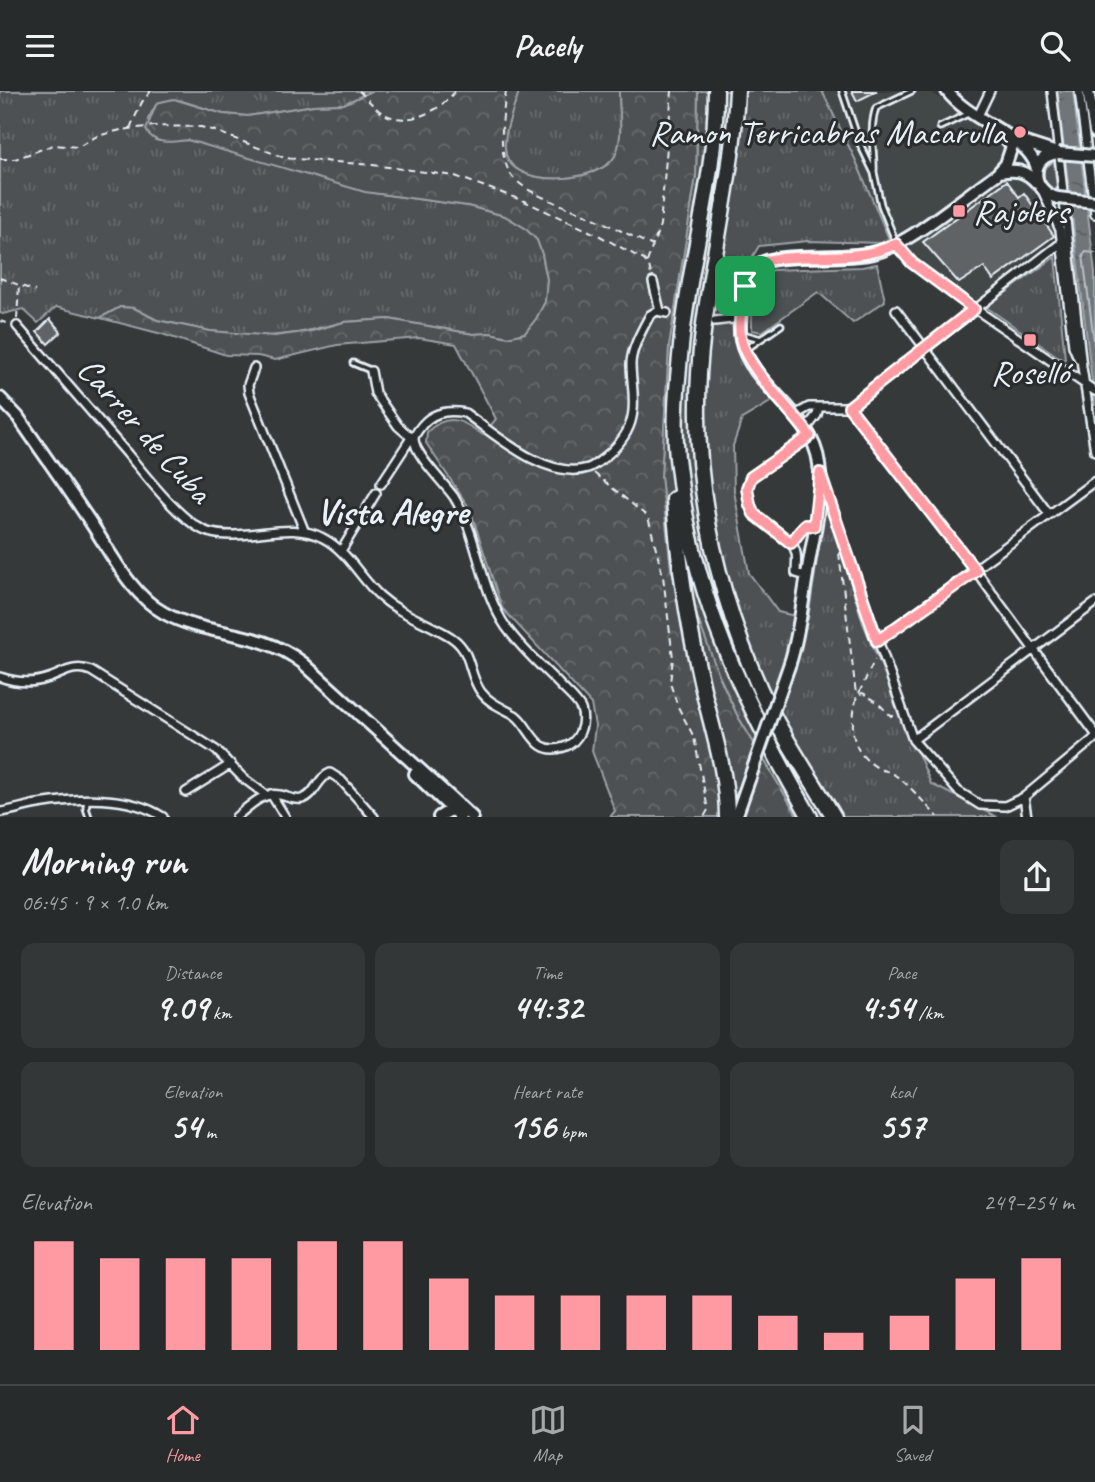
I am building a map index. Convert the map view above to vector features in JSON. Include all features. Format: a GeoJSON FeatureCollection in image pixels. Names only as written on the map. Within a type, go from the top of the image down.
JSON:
{"type":"FeatureCollection","features":[{"type":"Feature","properties":{"kind":"highway"},"geometry":{"type":"LineString","coordinates":[[716,91],[714,143],[682,334],[674,494],[677,542],[685,597],[724,777],[727,817]]}},
{"type":"Feature","properties":{"kind":"highway"},"geometry":{"type":"LineString","coordinates":[[737,91],[730,173],[703,332],[699,373],[701,487],[724,596],[761,691],[834,817]]}},
{"type":"Feature","properties":{"kind":"highway"},"geometry":{"type":"LineString","coordinates":[[677,456],[684,511],[711,617],[743,694],[810,817]]}},
{"type":"Feature","properties":{"kind":"main road"},"geometry":{"type":"LineString","coordinates":[[947,91],[973,115],[1028,150],[1046,157]]}},
{"type":"Feature","properties":{"kind":"main road"},"geometry":{"type":"LineString","coordinates":[[1088,91],[1095,132]]}},
{"type":"Feature","properties":{"kind":"main road"},"geometry":{"type":"LineString","coordinates":[[1007,136],[1046,157]]}},
{"type":"Feature","properties":{"kind":"main road"},"geometry":{"type":"LineString","coordinates":[[736,817],[790,663],[814,526],[820,473],[818,457],[808,432],[753,366],[745,351],[740,334],[740,319],[747,279],[758,264],[775,259],[864,255],[896,244],[1003,168],[1012,152],[1007,136]]}},
{"type":"Feature","properties":{"kind":"main road"},"geometry":{"type":"LineString","coordinates":[[1003,168],[1046,157],[1095,156]]}},
{"type":"Feature","properties":{"kind":"main road"},"geometry":{"type":"LineString","coordinates":[[1039,186],[1046,157]]}},
{"type":"Feature","properties":{"kind":"main road"},"geometry":{"type":"LineString","coordinates":[[1003,168],[1029,174],[1049,195],[1095,202]]}},
{"type":"Feature","properties":{"kind":"main road"},"geometry":{"type":"LineString","coordinates":[[0,398],[18,417],[127,576],[148,602],[178,619],[284,649],[303,663],[376,731],[383,734],[471,817]]}},
{"type":"Feature","properties":{"kind":"main road"},"geometry":{"type":"LineString","coordinates":[[376,731],[379,738],[456,813]]}},
{"type":"Feature","properties":{"kind":"main road"},"geometry":{"type":"LineString","coordinates":[[434,791],[439,804],[437,817],[456,813],[471,817]]}},
{"type":"Feature","properties":{"kind":"street"},"geometry":{"type":"LineString","coordinates":[[973,115],[990,91]]}},
{"type":"Feature","properties":{"kind":"street"},"geometry":{"type":"LineString","coordinates":[[1052,91],[1082,367]]}},
{"type":"Feature","properties":{"kind":"street"},"geometry":{"type":"LineString","coordinates":[[1079,91],[1095,213]]}},
{"type":"Feature","properties":{"kind":"street"},"geometry":{"type":"LineString","coordinates":[[1039,186],[1058,223],[1073,347],[1091,388],[1095,451]]}},
{"type":"Feature","properties":{"kind":"street"},"geometry":{"type":"LineString","coordinates":[[795,415],[809,407],[849,407],[1061,243]]}},
{"type":"Feature","properties":{"kind":"street"},"geometry":{"type":"LineString","coordinates":[[896,244],[912,263],[974,309],[1091,388]]}},
{"type":"Feature","properties":{"kind":"street"},"geometry":{"type":"LineString","coordinates":[[381,484],[426,418],[443,412],[465,414],[526,455],[558,468],[588,468],[614,450],[632,419],[634,403],[631,361],[650,315],[653,311],[664,312],[653,282]]}},
{"type":"Feature","properties":{"kind":"street"},"geometry":{"type":"LineString","coordinates":[[896,310],[1049,514]]}},
{"type":"Feature","properties":{"kind":"street"},"geometry":{"type":"LineString","coordinates":[[715,321],[740,319]]}},
{"type":"Feature","properties":{"kind":"street","name":"Carrer de Cuba"},"geometry":{"type":"LineString","coordinates":[[17,326],[152,482],[192,524],[225,535],[304,530]]}},
{"type":"Feature","properties":{"kind":"street"},"geometry":{"type":"LineString","coordinates":[[254,367],[248,385],[249,393],[304,530],[327,540],[341,551],[383,599],[410,617],[458,642],[466,650],[475,682],[483,695],[516,716],[535,742],[553,749],[572,744],[581,731],[584,720],[580,706],[527,652],[495,609],[486,591],[463,514],[412,439],[398,426],[375,393],[371,371]]}},
{"type":"Feature","properties":{"kind":"street"},"geometry":{"type":"LineString","coordinates":[[806,576],[796,573],[796,549],[791,543],[754,514],[747,488],[751,477],[808,432],[819,407]]}},
{"type":"Feature","properties":{"kind":"street"},"geometry":{"type":"LineString","coordinates":[[849,407],[976,571],[1095,733]]}},
{"type":"Feature","properties":{"kind":"street"},"geometry":{"type":"LineString","coordinates":[[820,473],[913,740],[958,791],[980,804],[1004,806],[1024,797],[1095,738]]}},
{"type":"Feature","properties":{"kind":"street"},"geometry":{"type":"LineString","coordinates":[[877,641],[976,571],[1095,481]]}},
{"type":"Feature","properties":{"kind":"street"},"geometry":{"type":"LineString","coordinates":[[341,551],[376,493]]}},
{"type":"Feature","properties":{"kind":"street"},"geometry":{"type":"LineString","coordinates":[[791,543],[805,525],[814,526]]}},
{"type":"Feature","properties":{"kind":"street"},"geometry":{"type":"LineString","coordinates":[[913,740],[1095,603]]}},
{"type":"Feature","properties":{"kind":"street"},"geometry":{"type":"LineString","coordinates":[[0,677],[22,683],[48,679],[77,667],[98,674],[216,750],[243,778],[268,794],[285,817]]}},
{"type":"Feature","properties":{"kind":"street"},"geometry":{"type":"LineString","coordinates":[[186,792],[230,764]]}},
{"type":"Feature","properties":{"kind":"street"},"geometry":{"type":"LineString","coordinates":[[236,817],[268,794],[303,799],[321,778],[330,773],[341,780],[374,817]]}},
{"type":"Feature","properties":{"kind":"street"},"geometry":{"type":"LineString","coordinates":[[1024,797],[1027,817]]}},
{"type":"Feature","properties":{"kind":"street"},"geometry":{"type":"LineString","coordinates":[[0,813],[12,814],[41,804],[88,801],[132,803],[163,817]]}},
{"type":"Feature","properties":{"kind":"lane"},"geometry":{"type":"LineString","coordinates":[[842,91],[859,142],[874,173]]}},
{"type":"Feature","properties":{"kind":"lane"},"geometry":{"type":"LineString","coordinates":[[896,244],[881,205],[874,173],[871,123],[876,108],[912,91]]}},
{"type":"Feature","properties":{"kind":"lane"},"geometry":{"type":"LineString","coordinates":[[940,127],[973,115]]}},
{"type":"Feature","properties":{"kind":"lane"},"geometry":{"type":"LineString","coordinates":[[745,351],[781,325]]}},
{"type":"Feature","properties":{"kind":"lane"},"geometry":{"type":"LineString","coordinates":[[740,334],[761,339]]}},
{"type":"Feature","properties":{"kind":"lane"},"geometry":{"type":"LineString","coordinates":[[353,363],[371,371]]}},
{"type":"Feature","properties":{"kind":"lane"},"geometry":{"type":"LineString","coordinates":[[88,801],[86,808],[89,817]]}},
{"type":"Feature","properties":{"kind":"path"},"geometry":{"type":"LineString","coordinates":[[130,129],[142,101],[151,91]]}},
{"type":"Feature","properties":{"kind":"path"},"geometry":{"type":"LineString","coordinates":[[359,91],[383,114],[402,119],[415,117],[442,106],[455,91]]}},
{"type":"Feature","properties":{"kind":"path"},"geometry":{"type":"LineString","coordinates":[[506,91],[502,123],[504,159],[511,175],[521,184],[550,200],[653,246]]}},
{"type":"Feature","properties":{"kind":"path"},"geometry":{"type":"LineString","coordinates":[[653,282],[647,263],[660,225],[663,205],[672,91]]}},
{"type":"Feature","properties":{"kind":"path"},"geometry":{"type":"LineString","coordinates":[[0,159],[15,159],[53,145],[78,147],[97,136],[130,129],[154,126],[201,127],[285,158],[373,165],[455,176],[524,201],[600,236],[647,263]]}},
{"type":"Feature","properties":{"kind":"path"},"geometry":{"type":"LineString","coordinates":[[0,278],[34,291]]}},
{"type":"Feature","properties":{"kind":"path"},"geometry":{"type":"LineString","coordinates":[[0,321],[17,326],[19,285]]}},
{"type":"Feature","properties":{"kind":"path"},"geometry":{"type":"LineString","coordinates":[[588,468],[648,517],[663,576],[673,659],[670,683],[678,707],[694,737],[708,810],[704,817]]}},
{"type":"Feature","properties":{"kind":"path"},"geometry":{"type":"LineString","coordinates":[[838,551],[858,694]]}},
{"type":"Feature","properties":{"kind":"path"},"geometry":{"type":"LineString","coordinates":[[875,659],[858,694],[851,727],[854,742],[866,759],[878,768],[894,774],[938,817]]}},
{"type":"Feature","properties":{"kind":"path"},"geometry":{"type":"LineString","coordinates":[[858,694],[863,693],[877,702],[891,716],[902,714]]}},
{"type":"Feature","properties":{"kind":"shaded area"},"geometry":{"type":"Polygon","coordinates":[[[822,91],[930,91],[1002,142],[1062,237],[1056,235],[973,305],[889,239],[856,161],[822,91]]]}},
{"type":"Feature","properties":{"kind":"green space"},"geometry":{"type":"Polygon","coordinates":[[[0,91],[372,91],[344,104],[314,105],[248,116],[223,114],[179,100],[156,105],[148,119],[155,140],[188,140],[374,193],[468,206],[505,216],[525,228],[537,240],[547,279],[545,302],[525,333],[508,337],[490,333],[473,334],[389,319],[344,322],[298,333],[268,336],[210,331],[157,320],[134,308],[120,307],[100,318],[56,307],[38,323],[23,309],[0,313],[0,91]]]}},
{"type":"Feature","properties":{"kind":"green space"},"geometry":{"type":"Polygon","coordinates":[[[372,91],[519,91],[505,139],[506,155],[513,166],[525,174],[541,178],[559,178],[594,172],[607,165],[615,156],[620,133],[619,91],[698,91],[696,176],[669,346],[661,476],[671,570],[695,611],[737,715],[798,817],[610,817],[615,811],[592,751],[595,726],[591,704],[502,608],[470,509],[426,443],[427,432],[442,422],[462,422],[483,435],[496,419],[456,344],[419,338],[337,345],[275,360],[258,356],[226,355],[162,334],[100,318],[120,307],[134,308],[157,320],[210,331],[274,336],[312,331],[344,322],[389,319],[473,334],[490,333],[508,337],[525,333],[545,302],[547,279],[537,240],[525,228],[505,216],[468,206],[365,192],[188,140],[159,141],[146,130],[156,105],[174,99],[223,114],[248,116],[314,105],[344,104],[372,91]]]}},
{"type":"Feature","properties":{"kind":"green space"},"geometry":{"type":"Polygon","coordinates":[[[519,91],[619,91],[620,133],[615,156],[607,165],[594,172],[559,178],[541,178],[525,174],[513,166],[506,155],[505,139],[519,91]]]}},
{"type":"Feature","properties":{"kind":"green space"},"geometry":{"type":"Polygon","coordinates":[[[698,91],[822,91],[856,161],[889,239],[881,243],[808,241],[759,246],[728,297],[736,344],[772,401],[742,419],[733,446],[734,491],[749,573],[778,612],[808,619],[826,501],[863,623],[931,784],[997,817],[798,817],[737,715],[671,570],[661,476],[669,346],[696,176],[698,91]]]}},
{"type":"Feature","properties":{"kind":"green space"},"geometry":{"type":"Polygon","coordinates":[[[1054,161],[1057,190],[1049,188],[1044,181],[1044,169],[1054,161]]]}},
{"type":"Feature","properties":{"kind":"green space"},"geometry":{"type":"Polygon","coordinates":[[[1055,257],[1065,359],[1063,360],[986,307],[1055,257]]]}},
{"type":"Feature","properties":{"kind":"green space"},"geometry":{"type":"Polygon","coordinates":[[[877,264],[885,301],[853,323],[818,292],[762,332],[752,330],[753,296],[759,281],[772,270],[862,267],[877,264]]]}},
{"type":"Feature","properties":{"kind":"water"},"geometry":{"type":"Polygon","coordinates":[[[1057,91],[1073,91],[1095,273],[1095,406],[1057,91]]]}},
{"type":"Feature","properties":{"kind":"building"},"geometry":{"type":"Polygon","coordinates":[[[852,91],[877,91],[857,101],[852,91]]]}},
{"type":"Feature","properties":{"kind":"building"},"geometry":{"type":"Polygon","coordinates":[[[1007,181],[1019,197],[1024,193],[1054,236],[993,280],[984,267],[959,283],[923,242],[1007,181]]]}},
{"type":"Feature","properties":{"kind":"building"},"geometry":{"type":"Polygon","coordinates":[[[50,319],[61,332],[48,344],[37,332],[50,319]]]}},
{"type":"Feature","properties":{"kind":"tunnel"},"geometry":{"type":"LineString","coordinates":[[667,313],[707,320]]}},
{"type":"Feature","properties":{"kind":"place","name":"Ramon Terricabras Macarulla"},"geometry":{"type":"Point","coordinates":[1020,132]}},
{"type":"Feature","properties":{"kind":"place","name":"Rajolers"},"geometry":{"type":"Point","coordinates":[959,211]}},
{"type":"Feature","properties":{"kind":"place","name":"Roselló"},"geometry":{"type":"Point","coordinates":[1030,340]}},
{"type":"Feature","properties":{"kind":"district","name":"Vista Alegre"},"geometry":{"type":"Point","coordinates":[392,511]}},
{"type":"Feature","properties":{"kind":"route"},"geometry":{"type":"LineString","coordinates":[[896,244],[912,263],[974,309],[849,407],[976,571],[877,641],[820,473],[814,526],[805,525],[791,543],[754,514],[750,505],[747,488],[751,477],[810,436],[753,366],[742,345],[740,319],[745,286],[751,270],[770,260],[853,257],[883,251],[896,244]]}}]}
